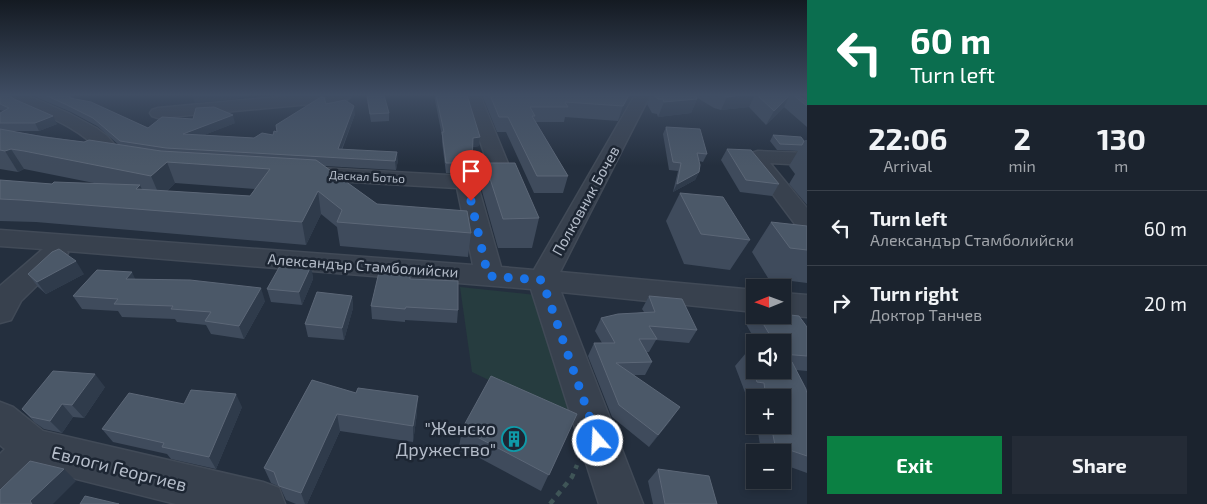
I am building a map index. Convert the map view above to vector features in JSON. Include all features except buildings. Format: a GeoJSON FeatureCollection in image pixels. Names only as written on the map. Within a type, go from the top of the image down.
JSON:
{"type":"FeatureCollection","features":[{"type":"Feature","properties":{"kind":"street"},"geometry":{"type":"LineString","coordinates":[[63,119],[104,143],[109,150],[107,156]]}},
{"type":"Feature","properties":{"kind":"street","name":"Даскал Ботьо"},"geometry":{"type":"LineString","coordinates":[[284,172],[466,182],[501,174],[481,119]]}},
{"type":"Feature","properties":{"kind":"street","name":"Полковник Бочев"},"geometry":{"type":"LineString","coordinates":[[542,280],[630,119]]}},
{"type":"Feature","properties":{"kind":"street"},"geometry":{"type":"LineString","coordinates":[[807,160],[767,157],[758,157],[757,160],[807,223]]}},
{"type":"Feature","properties":{"kind":"street"},"geometry":{"type":"LineString","coordinates":[[466,182],[488,276]]}},
{"type":"Feature","properties":{"kind":"street","name":"Александър Стамболийски"},"geometry":{"type":"LineString","coordinates":[[0,238],[542,280],[746,300]]}},
{"type":"Feature","properties":{"kind":"street"},"geometry":{"type":"LineString","coordinates":[[0,312],[10,294],[65,243]]}},
{"type":"Feature","properties":{"kind":"street"},"geometry":{"type":"LineString","coordinates":[[542,280],[621,504]]}},
{"type":"Feature","properties":{"kind":"street"},"geometry":{"type":"LineString","coordinates":[[791,305],[807,306]]}},
{"type":"Feature","properties":{"kind":"street","name":"Евлоги Георгиев"},"geometry":{"type":"LineString","coordinates":[[0,420],[33,448],[263,504]]}},
{"type":"Feature","properties":{"kind":"street","name":"Евлоги Георгиев"},"geometry":{"type":"LineString","coordinates":[[0,485],[33,448]]}},
{"type":"Feature","properties":{"kind":"path"},"geometry":{"type":"LineString","coordinates":[[550,504],[572,476],[593,425]]}},
{"type":"Feature","properties":{"kind":"green space"},"geometry":{"type":"Polygon","coordinates":[[[460,287],[536,295],[574,421],[472,372],[460,287]]]}},
{"type":"Feature","properties":{"kind":"place","name":"\"Женско Дружество\""},"geometry":{"type":"Point","coordinates":[514,439]}},
{"type":"Feature","properties":{"kind":"route"},"geometry":{"type":"LineString","coordinates":[[471,201],[488,276],[542,280],[598,441]]}}]}
